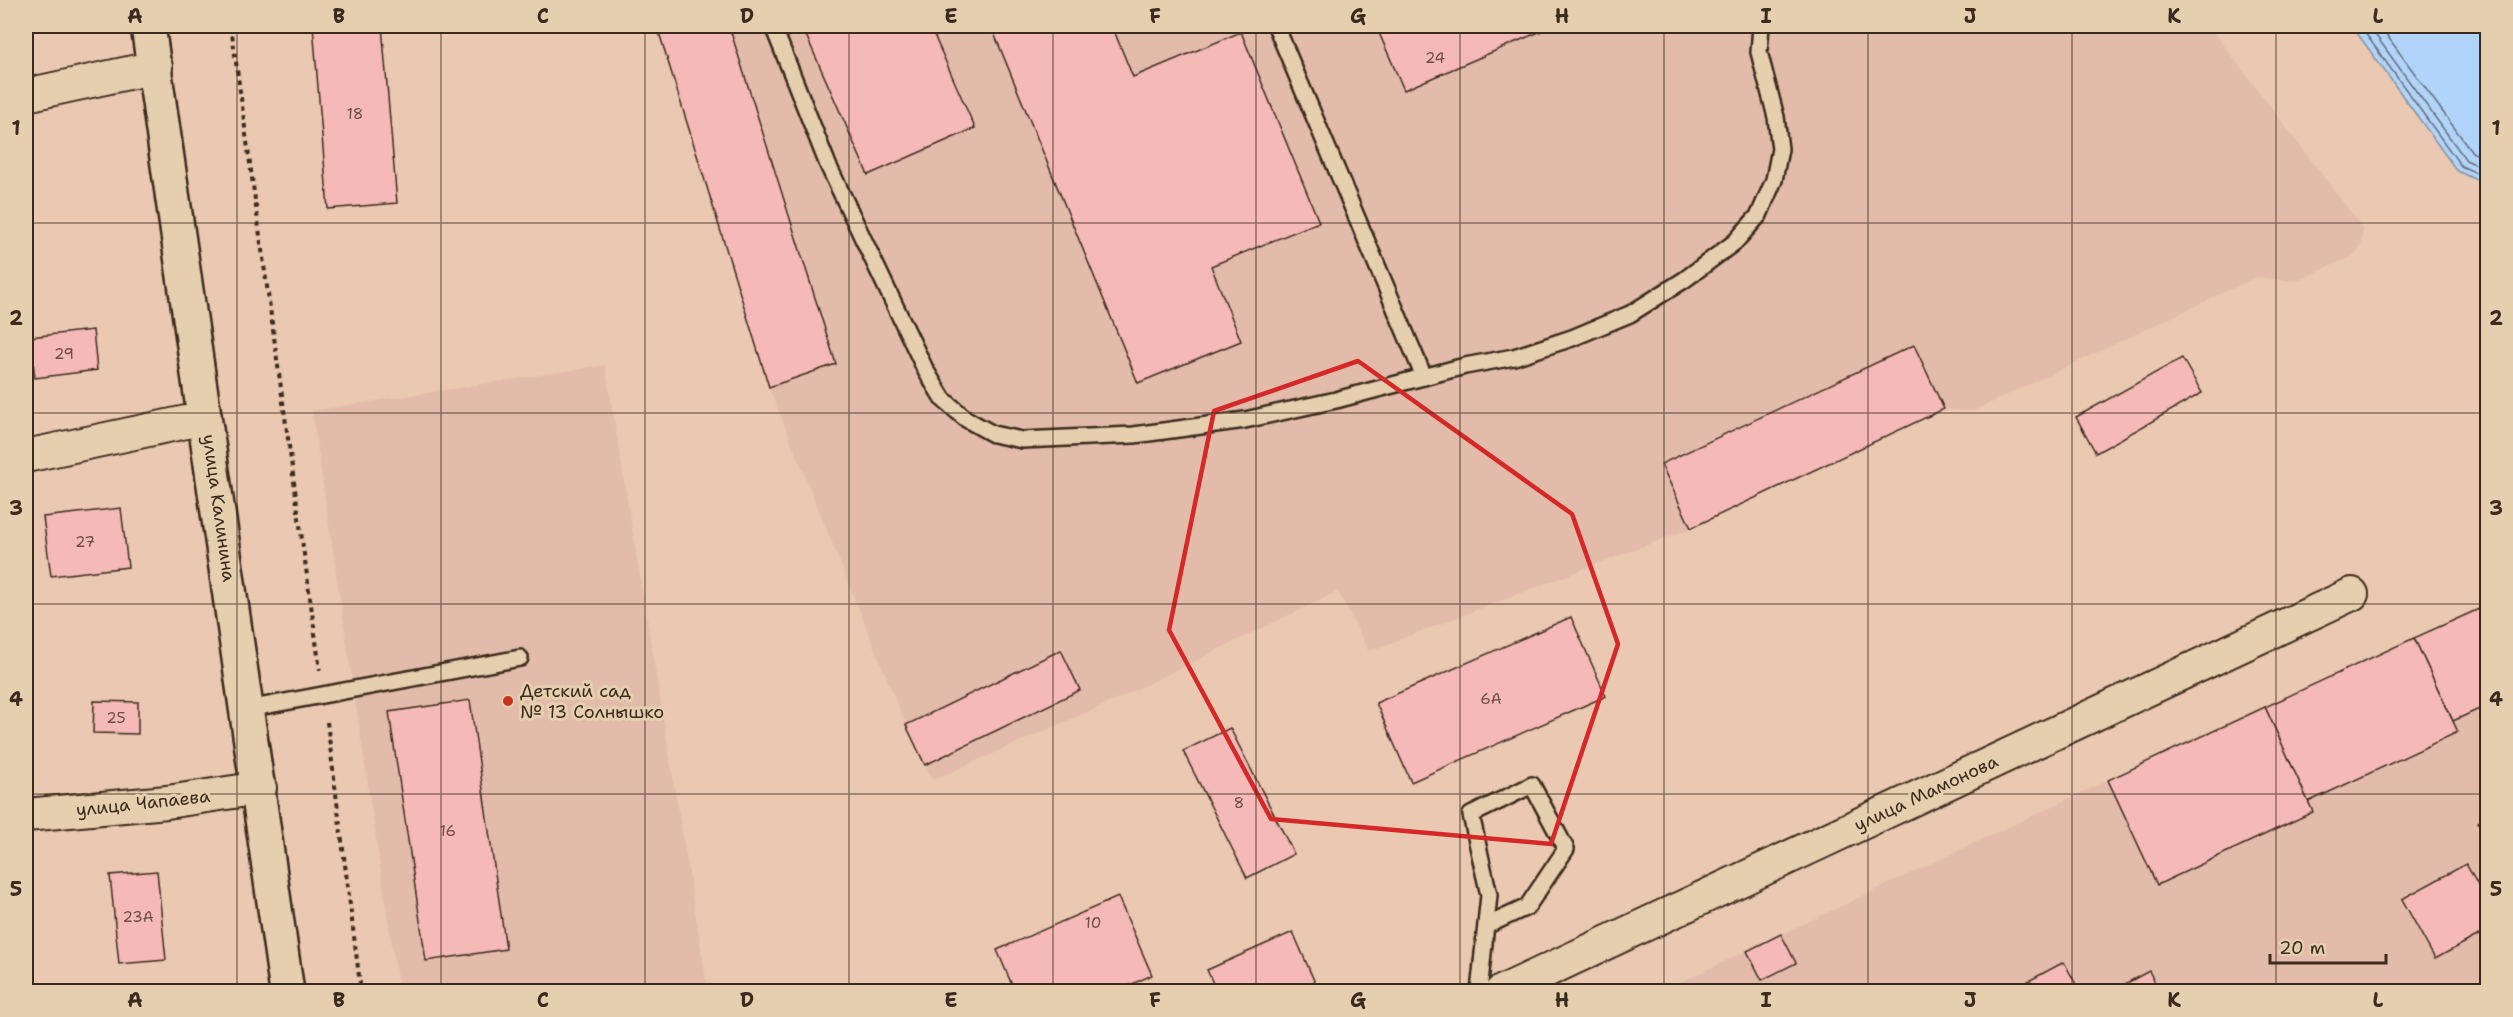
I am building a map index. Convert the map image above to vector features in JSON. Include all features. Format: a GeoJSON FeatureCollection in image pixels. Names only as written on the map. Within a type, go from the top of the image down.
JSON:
{"type":"FeatureCollection","features":[{"type":"Feature","properties":{"kind":"main road","name":"улица Калинина"},"geometry":{"type":"LineString","coordinates":[[148,26],[156,67],[260,788],[287,992]]}},
{"type":"Feature","properties":{"kind":"street"},"geometry":{"type":"LineString","coordinates":[[26,95],[156,67]]}},
{"type":"Feature","properties":{"kind":"street"},"geometry":{"type":"LineString","coordinates":[[26,456],[206,418]]}},
{"type":"Feature","properties":{"kind":"street","name":"улица Мамонова"},"geometry":{"type":"LineString","coordinates":[[1501,992],[2352,594]]}},
{"type":"Feature","properties":{"kind":"street","name":"улица Чапаева"},"geometry":{"type":"LineString","coordinates":[[26,814],[168,802],[260,788]]}},
{"type":"Feature","properties":{"kind":"lane"},"geometry":{"type":"LineString","coordinates":[[773,26],[828,165],[926,371],[943,399],[966,419],[993,434],[1022,440],[1134,435],[1245,420],[1514,357],[1572,338],[1630,314],[1684,280],[1734,242],[1759,215],[1774,180],[1780,149],[1776,117],[1759,52],[1761,26]]}},
{"type":"Feature","properties":{"kind":"lane"},"geometry":{"type":"LineString","coordinates":[[1276,26],[1424,377]]}},
{"type":"Feature","properties":{"kind":"lane"},"geometry":{"type":"LineString","coordinates":[[248,709],[520,658]]}},
{"type":"Feature","properties":{"kind":"lane"},"geometry":{"type":"LineString","coordinates":[[1479,992],[1489,895],[1471,815],[1532,784],[1566,849],[1527,907],[1486,926]]}},
{"type":"Feature","properties":{"kind":"path"},"geometry":{"type":"LineString","coordinates":[[231,26],[323,695],[361,992]]}},
{"type":"Feature","properties":{"kind":"highlighted area"},"geometry":{"type":"Polygon","coordinates":[[[1358,361],[1572,514],[1618,644],[1551,844],[1271,819],[1169,630],[1214,411],[1358,361]]]}},
{"type":"Feature","properties":{"kind":"shaded area"},"geometry":{"type":"Polygon","coordinates":[[[657,26],[2209,26],[2358,222],[2362,230],[2362,240],[2353,256],[2296,281],[2256,277],[1973,411],[1944,409],[1691,528],[1369,651],[1338,591],[1119,698],[933,780],[906,725],[769,387],[657,26]]]}},
{"type":"Feature","properties":{"kind":"shaded area","name":"Детский сад № 13 Солнышко"},"geometry":{"type":"Polygon","coordinates":[[[605,365],[708,991],[399,991],[312,411],[605,365]]]}},
{"type":"Feature","properties":{"kind":"shaded area"},"geometry":{"type":"Polygon","coordinates":[[[2487,605],[2487,991],[1660,992],[2108,780],[2487,605]]]}},
{"type":"Feature","properties":{"kind":"water"},"geometry":{"type":"Polygon","coordinates":[[[2352,26],[2487,26],[2487,185],[2457,171],[2352,26]]]}},
{"type":"Feature","properties":{"kind":"building"},"geometry":{"type":"Polygon","coordinates":[[[313,26],[382,26],[397,203],[328,209],[313,26]]]}},
{"type":"Feature","properties":{"kind":"building"},"geometry":{"type":"Polygon","coordinates":[[[657,26],[729,26],[836,364],[769,387],[657,26]]]}},
{"type":"Feature","properties":{"kind":"building"},"geometry":{"type":"Polygon","coordinates":[[[802,26],[930,26],[975,128],[868,175],[802,26]]]}},
{"type":"Feature","properties":{"kind":"building"},"geometry":{"type":"Polygon","coordinates":[[[991,26],[1112,26],[1133,77],[1241,32],[1319,222],[1211,266],[1241,341],[1138,383],[991,26]]]}},
{"type":"Feature","properties":{"kind":"building"},"geometry":{"type":"Polygon","coordinates":[[[1376,26],[1553,26],[1404,90],[1376,26]]]}},
{"type":"Feature","properties":{"kind":"building"},"geometry":{"type":"Polygon","coordinates":[[[93,330],[97,370],[35,378],[30,337],[93,330]]]}},
{"type":"Feature","properties":{"kind":"building"},"geometry":{"type":"Polygon","coordinates":[[[1914,345],[1944,409],[1691,528],[1661,464],[1914,345]]]}},
{"type":"Feature","properties":{"kind":"building"},"geometry":{"type":"Polygon","coordinates":[[[2182,358],[2202,393],[2096,453],[2076,417],[2182,358]]]}},
{"type":"Feature","properties":{"kind":"building"},"geometry":{"type":"Polygon","coordinates":[[[121,508],[128,567],[51,576],[43,517],[121,508]]]}},
{"type":"Feature","properties":{"kind":"building"},"geometry":{"type":"Polygon","coordinates":[[[2488,605],[2488,705],[2453,721],[2414,638],[2488,605]]]}},
{"type":"Feature","properties":{"kind":"building"},"geometry":{"type":"Polygon","coordinates":[[[1571,617],[1606,696],[1411,782],[1376,703],[1571,617]]]}},
{"type":"Feature","properties":{"kind":"building"},"geometry":{"type":"Polygon","coordinates":[[[2414,638],[2458,732],[2308,802],[2265,707],[2414,638]]]}},
{"type":"Feature","properties":{"kind":"building"},"geometry":{"type":"Polygon","coordinates":[[[1061,650],[1080,690],[925,765],[906,725],[1061,650]]]}},
{"type":"Feature","properties":{"kind":"building"},"geometry":{"type":"Polygon","coordinates":[[[470,700],[506,949],[426,961],[389,712],[470,700]]]}},
{"type":"Feature","properties":{"kind":"building"},"geometry":{"type":"Polygon","coordinates":[[[94,701],[138,702],[138,734],[93,733],[94,701]]]}},
{"type":"Feature","properties":{"kind":"building"},"geometry":{"type":"Polygon","coordinates":[[[2265,707],[2313,812],[2157,885],[2108,780],[2265,707]]]}},
{"type":"Feature","properties":{"kind":"building"},"geometry":{"type":"Polygon","coordinates":[[[1230,728],[1294,854],[1247,878],[1183,751],[1230,728]]]}},
{"type":"Feature","properties":{"kind":"building"},"geometry":{"type":"Polygon","coordinates":[[[2488,817],[2488,840],[2478,822],[2488,817]]]}},
{"type":"Feature","properties":{"kind":"building"},"geometry":{"type":"Polygon","coordinates":[[[2466,864],[2488,903],[2488,930],[2435,959],[2402,899],[2466,864]]]}},
{"type":"Feature","properties":{"kind":"building"},"geometry":{"type":"Polygon","coordinates":[[[157,871],[166,960],[119,964],[110,875],[157,871]]]}},
{"type":"Feature","properties":{"kind":"building"},"geometry":{"type":"Polygon","coordinates":[[[1118,897],[1152,975],[1115,992],[1015,992],[997,950],[1118,897]]]}},
{"type":"Feature","properties":{"kind":"building"},"geometry":{"type":"Polygon","coordinates":[[[1293,932],[1319,992],[1217,992],[1207,970],[1293,932]]]}},
{"type":"Feature","properties":{"kind":"building"},"geometry":{"type":"Polygon","coordinates":[[[1781,934],[1796,963],[1762,980],[1747,951],[1781,934]]]}},
{"type":"Feature","properties":{"kind":"building"},"geometry":{"type":"Polygon","coordinates":[[[2064,962],[2080,992],[2008,992],[2064,962]]]}},
{"type":"Feature","properties":{"kind":"building"},"geometry":{"type":"Polygon","coordinates":[[[2149,971],[2160,992],[2110,992],[2149,971]]]}},
{"type":"Feature","properties":{"kind":"place","name":"Детский сад № 13 Солнышко"},"geometry":{"type":"Point","coordinates":[508,701]}}]}
